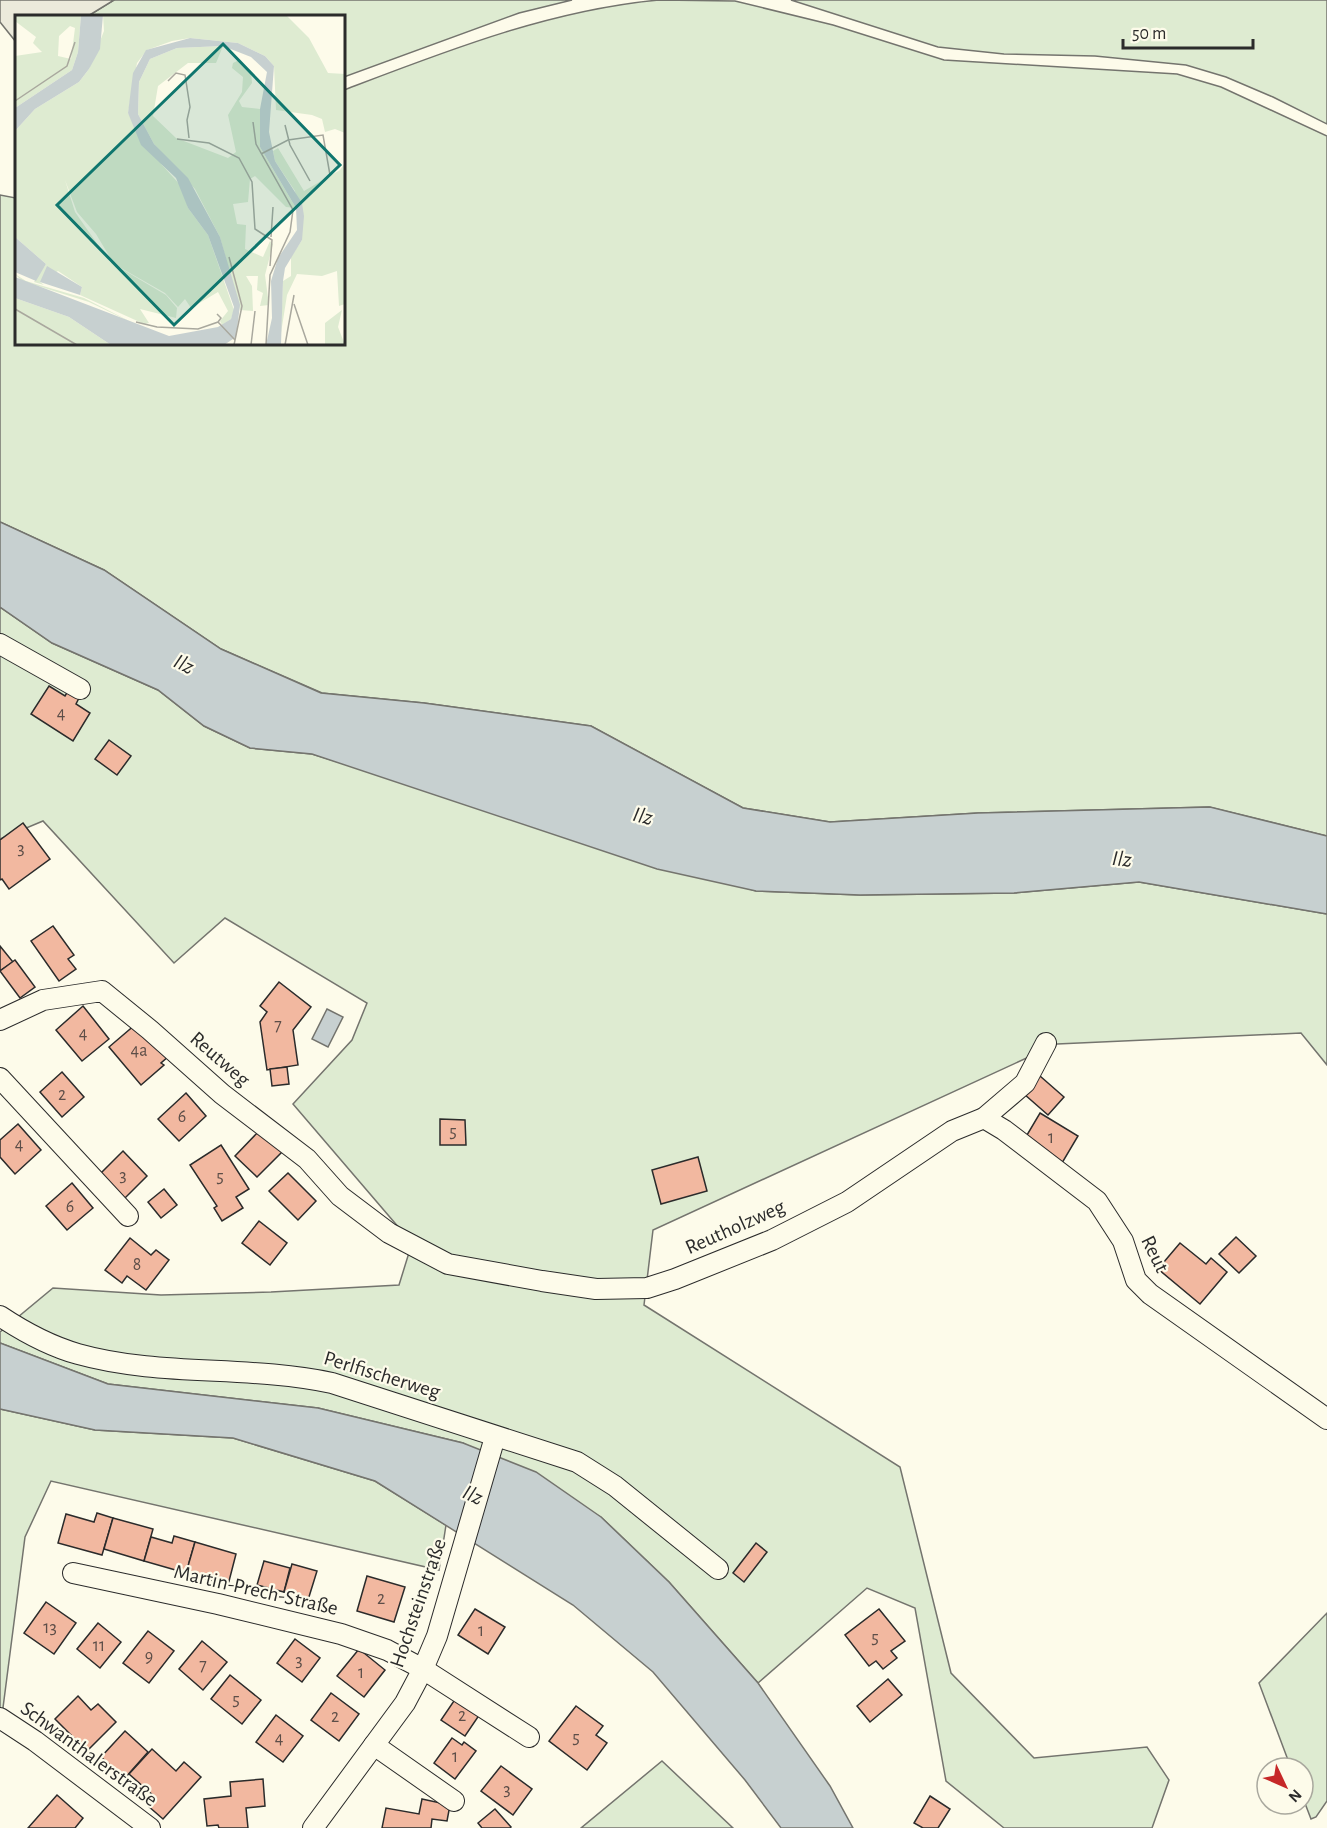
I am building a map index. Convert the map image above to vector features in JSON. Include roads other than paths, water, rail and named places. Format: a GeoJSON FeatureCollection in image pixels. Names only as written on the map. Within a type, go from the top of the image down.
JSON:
{"type":"FeatureCollection","features":[{"type":"Feature","properties":{"kind":"street"},"geometry":{"type":"LineString","coordinates":[[0,644],[80,689]]}},
{"type":"Feature","properties":{"kind":"street","name":"Reutweg"},"geometry":{"type":"LineString","coordinates":[[0,1020],[43,1000],[102,991],[222,1094],[307,1159],[340,1196],[389,1233]]}},
{"type":"Feature","properties":{"kind":"street","name":"Reutholzweg"},"geometry":{"type":"LineString","coordinates":[[389,1233],[448,1264],[542,1281],[596,1289],[646,1288],[675,1280],[772,1240],[848,1202],[952,1131],[984,1118],[1025,1083],[1046,1043]]}},
{"type":"Feature","properties":{"kind":"street"},"geometry":{"type":"LineString","coordinates":[[0,1078],[128,1216]]}},
{"type":"Feature","properties":{"kind":"street","name":"Reut"},"geometry":{"type":"LineString","coordinates":[[984,1118],[1004,1130],[1097,1201],[1123,1241],[1136,1280],[1150,1294],[1327,1419]]}},
{"type":"Feature","properties":{"kind":"street","name":"Perlfischerweg"},"geometry":{"type":"LineString","coordinates":[[0,1316],[28,1334],[78,1354],[134,1364],[299,1376],[332,1383],[411,1407],[493,1444],[577,1462],[615,1486],[718,1569]]}},
{"type":"Feature","properties":{"kind":"street","name":"Hochsteinstraße"},"geometry":{"type":"LineString","coordinates":[[314,1828],[405,1703],[423,1669],[437,1636],[493,1444]]}},
{"type":"Feature","properties":{"kind":"street","name":"Martin-Prech-Straße"},"geometry":{"type":"LineString","coordinates":[[73,1574],[218,1604],[341,1634],[387,1650],[423,1669],[529,1737]]}},
{"type":"Feature","properties":{"kind":"street","name":"Schwanthalerstraße"},"geometry":{"type":"LineString","coordinates":[[0,1718],[150,1828]]}},
{"type":"Feature","properties":{"kind":"street"},"geometry":{"type":"LineString","coordinates":[[374,1745],[454,1801]]}},
{"type":"Feature","properties":{"kind":"water","name":"Ilz"},"geometry":{"type":"Polygon","coordinates":[[[0,522],[104,570],[221,649],[321,693],[424,703],[591,726],[743,808],[830,822],[978,813],[1210,807],[1327,836],[1327,914],[1139,882],[1014,893],[860,895],[756,891],[657,869],[312,754],[250,748],[204,726],[158,690],[52,643],[0,607],[0,522]]]}},
{"type":"Feature","properties":{"kind":"water"},"geometry":{"type":"Polygon","coordinates":[[[327,1009],[343,1017],[328,1047],[312,1039],[327,1009]]]}},
{"type":"Feature","properties":{"kind":"water","name":"Ilz"},"geometry":{"type":"Polygon","coordinates":[[[0,1343],[108,1384],[318,1408],[463,1443],[536,1472],[601,1517],[669,1582],[758,1683],[830,1786],[853,1828],[781,1828],[745,1780],[653,1672],[573,1605],[375,1481],[233,1438],[95,1430],[0,1409],[0,1343]]]}}]}
